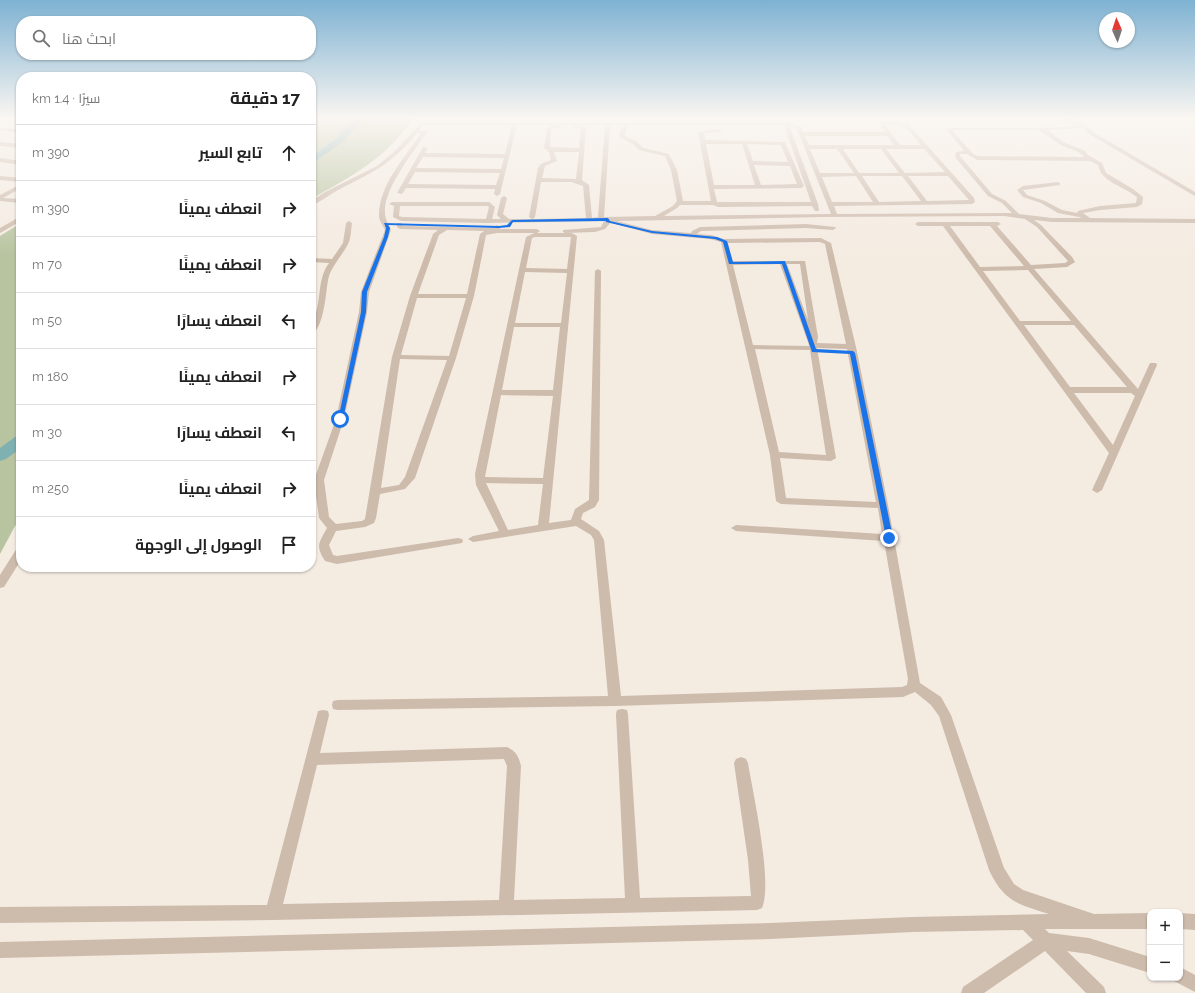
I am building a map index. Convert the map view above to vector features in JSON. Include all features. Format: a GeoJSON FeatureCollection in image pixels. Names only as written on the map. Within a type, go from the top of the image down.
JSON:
{"type":"FeatureCollection","features":[{"type":"Feature","properties":{"kind":"street"},"geometry":{"type":"LineString","coordinates":[[316,201],[330,191],[379,167],[383,163]]}},
{"type":"Feature","properties":{"kind":"street"},"geometry":{"type":"LineString","coordinates":[[332,528],[324,518],[324,503],[320,492],[319,480],[340,419],[363,312],[365,292],[386,237],[388,228],[382,217],[388,188],[403,163]]}},
{"type":"Feature","properties":{"kind":"street"},"geometry":{"type":"LineString","coordinates":[[400,193],[416,163]]}},
{"type":"Feature","properties":{"kind":"street"},"geometry":{"type":"LineString","coordinates":[[497,194],[505,163]]}},
{"type":"Feature","properties":{"kind":"street"},"geometry":{"type":"LineString","coordinates":[[532,217],[542,167],[549,163]]}},
{"type":"Feature","properties":{"kind":"street"},"geometry":{"type":"LineString","coordinates":[[579,181],[581,163]]}},
{"type":"Feature","properties":{"kind":"street"},"geometry":{"type":"LineString","coordinates":[[589,220],[599,163]]}},
{"type":"Feature","properties":{"kind":"street"},"geometry":{"type":"LineString","coordinates":[[658,217],[675,208],[679,204],[680,197],[674,170],[671,163]]}},
{"type":"Feature","properties":{"kind":"street"},"geometry":{"type":"LineString","coordinates":[[706,163],[714,204]]}},
{"type":"Feature","properties":{"kind":"street"},"geometry":{"type":"LineString","coordinates":[[800,163],[819,215],[818,221],[827,228],[828,242],[852,350],[883,505],[914,685],[936,701],[946,715],[997,870],[1004,883],[1012,892],[1023,897],[1097,921]]}},
{"type":"Feature","properties":{"kind":"street"},"geometry":{"type":"LineString","coordinates":[[813,163],[830,204],[839,218]]}},
{"type":"Feature","properties":{"kind":"street"},"geometry":{"type":"LineString","coordinates":[[851,163],[876,203]]}},
{"type":"Feature","properties":{"kind":"street"},"geometry":{"type":"LineString","coordinates":[[895,163],[926,203]]}},
{"type":"Feature","properties":{"kind":"street"},"geometry":{"type":"LineString","coordinates":[[830,204],[972,202],[972,199],[941,163]]}},
{"type":"Feature","properties":{"kind":"street"},"geometry":{"type":"LineString","coordinates":[[963,163],[990,195],[1004,202],[1022,217],[1039,226],[1070,258],[1072,262],[1067,265],[1029,268],[979,269]]}},
{"type":"Feature","properties":{"kind":"street"},"geometry":{"type":"LineString","coordinates":[[1081,215],[1080,212],[1091,209],[1135,206],[1139,204],[1140,201],[1138,195],[1114,181],[1102,170],[1099,163]]}},
{"type":"Feature","properties":{"kind":"street"},"geometry":{"type":"LineString","coordinates":[[1143,163],[1195,194]]}},
{"type":"Feature","properties":{"kind":"street"},"geometry":{"type":"LineString","coordinates":[[711,187],[758,187],[800,187],[792,164],[751,164],[758,187]]}},
{"type":"Feature","properties":{"kind":"street"},"geometry":{"type":"LineString","coordinates":[[412,170],[503,171]]}},
{"type":"Feature","properties":{"kind":"street"},"geometry":{"type":"LineString","coordinates":[[818,175],[950,174]]}},
{"type":"Feature","properties":{"kind":"street"},"geometry":{"type":"LineString","coordinates":[[0,178],[16,180]]}},
{"type":"Feature","properties":{"kind":"street"},"geometry":{"type":"LineString","coordinates":[[539,180],[595,183]]}},
{"type":"Feature","properties":{"kind":"street"},"geometry":{"type":"LineString","coordinates":[[505,534],[480,480],[529,236],[603,228],[606,220],[595,183]]}},
{"type":"Feature","properties":{"kind":"street"},"geometry":{"type":"LineString","coordinates":[[1058,184],[1023,188],[1020,190],[1025,196],[1043,202],[1060,212],[1081,215],[1088,220]]}},
{"type":"Feature","properties":{"kind":"street"},"geometry":{"type":"LineString","coordinates":[[404,186],[499,187]]}},
{"type":"Feature","properties":{"kind":"street"},"geometry":{"type":"LineString","coordinates":[[0,203],[2,198],[16,189]]}},
{"type":"Feature","properties":{"kind":"street"},"geometry":{"type":"LineString","coordinates":[[2,198],[16,200]]}},
{"type":"Feature","properties":{"kind":"street"},"geometry":{"type":"LineString","coordinates":[[504,198],[500,215],[510,221],[532,217],[543,217],[554,220]]}},
{"type":"Feature","properties":{"kind":"street"},"geometry":{"type":"LineString","coordinates":[[912,203],[921,215]]}},
{"type":"Feature","properties":{"kind":"street"},"geometry":{"type":"LineString","coordinates":[[384,204],[489,204],[492,207],[488,221]]}},
{"type":"Feature","properties":{"kind":"street"},"geometry":{"type":"LineString","coordinates":[[398,204],[396,217],[401,219],[488,221],[819,215],[883,221],[922,217],[1022,217]]}},
{"type":"Feature","properties":{"kind":"street"},"geometry":{"type":"LineString","coordinates":[[679,204],[815,204]]}},
{"type":"Feature","properties":{"kind":"street"},"geometry":{"type":"LineString","coordinates":[[694,236],[694,232],[700,229],[827,228],[839,218],[921,215],[1022,217],[1052,220],[1195,221]]}},
{"type":"Feature","properties":{"kind":"street"},"geometry":{"type":"LineString","coordinates":[[606,220],[652,232],[716,238],[724,241],[821,240],[828,242]]}},
{"type":"Feature","properties":{"kind":"street"},"geometry":{"type":"LineString","coordinates":[[0,231],[16,221]]}},
{"type":"Feature","properties":{"kind":"street"},"geometry":{"type":"LineString","coordinates":[[374,492],[402,487],[408,482],[452,358],[470,296],[483,234],[508,226],[510,221]]}},
{"type":"Feature","properties":{"kind":"street"},"geometry":{"type":"LineString","coordinates":[[316,321],[320,313],[325,278],[332,261],[346,243],[349,223]]}},
{"type":"Feature","properties":{"kind":"street"},"geometry":{"type":"LineString","coordinates":[[385,224],[497,229],[574,235],[543,527]]}},
{"type":"Feature","properties":{"kind":"street"},"geometry":{"type":"LineString","coordinates":[[399,224],[402,227],[434,231],[447,228],[497,229]]}},
{"type":"Feature","properties":{"kind":"street"},"geometry":{"type":"LineString","coordinates":[[918,224],[995,224],[1029,268],[1136,393]]}},
{"type":"Feature","properties":{"kind":"street"},"geometry":{"type":"LineString","coordinates":[[945,224],[1114,453]]}},
{"type":"Feature","properties":{"kind":"street"},"geometry":{"type":"LineString","coordinates":[[434,231],[396,357],[370,521],[365,524],[332,528],[325,538],[324,549],[329,558],[337,560],[458,541]]}},
{"type":"Feature","properties":{"kind":"street"},"geometry":{"type":"LineString","coordinates":[[724,241],[731,263],[775,455],[782,500],[883,505]]}},
{"type":"Feature","properties":{"kind":"street"},"geometry":{"type":"LineString","coordinates":[[316,260],[332,261]]}},
{"type":"Feature","properties":{"kind":"street"},"geometry":{"type":"LineString","coordinates":[[784,262],[814,348]]}},
{"type":"Feature","properties":{"kind":"street"},"geometry":{"type":"LineString","coordinates":[[731,263],[803,262],[814,337],[814,348],[831,458],[775,455]]}},
{"type":"Feature","properties":{"kind":"street"},"geometry":{"type":"LineString","coordinates":[[522,270],[570,271]]}},
{"type":"Feature","properties":{"kind":"street"},"geometry":{"type":"LineString","coordinates":[[578,522],[577,514],[579,511],[592,503],[595,498],[593,487],[598,271]]}},
{"type":"Feature","properties":{"kind":"street"},"geometry":{"type":"LineString","coordinates":[[414,296],[470,296]]}},
{"type":"Feature","properties":{"kind":"street"},"geometry":{"type":"LineString","coordinates":[[1018,323],[1076,323]]}},
{"type":"Feature","properties":{"kind":"street"},"geometry":{"type":"LineString","coordinates":[[511,324],[564,325]]}},
{"type":"Feature","properties":{"kind":"street"},"geometry":{"type":"LineString","coordinates":[[750,347],[852,350]]}},
{"type":"Feature","properties":{"kind":"street"},"geometry":{"type":"LineString","coordinates":[[396,357],[452,358]]}},
{"type":"Feature","properties":{"kind":"street"},"geometry":{"type":"LineString","coordinates":[[1097,490],[1114,453],[1136,393],[1153,365]]}},
{"type":"Feature","properties":{"kind":"street"},"geometry":{"type":"LineString","coordinates":[[1067,390],[1136,393]]}},
{"type":"Feature","properties":{"kind":"street"},"geometry":{"type":"LineString","coordinates":[[497,392],[557,393]]}},
{"type":"Feature","properties":{"kind":"street"},"geometry":{"type":"LineString","coordinates":[[480,480],[548,481]]}},
{"type":"Feature","properties":{"kind":"street"},"geometry":{"type":"LineString","coordinates":[[473,539],[578,522],[596,534],[599,540],[619,707],[633,906]]}},
{"type":"Feature","properties":{"kind":"street"},"geometry":{"type":"LineString","coordinates":[[736,528],[889,538]]}},
{"type":"Feature","properties":{"kind":"street"},"geometry":{"type":"LineString","coordinates":[[0,584],[16,559]]}},
{"type":"Feature","properties":{"kind":"street"},"geometry":{"type":"LineString","coordinates":[[338,705],[619,707],[903,692],[913,688],[914,685]]}},
{"type":"Feature","properties":{"kind":"street"},"geometry":{"type":"LineString","coordinates":[[274,912],[323,715]]}},
{"type":"Feature","properties":{"kind":"street"},"geometry":{"type":"LineString","coordinates":[[312,759],[499,752],[507,754],[512,758],[514,766],[506,908]]}},
{"type":"Feature","properties":{"kind":"street"},"geometry":{"type":"LineString","coordinates":[[0,915],[274,912],[757,903],[759,900],[758,879],[741,763]]}},
{"type":"Feature","properties":{"kind":"street"},"geometry":{"type":"LineString","coordinates":[[1025,921],[1098,993]]}},
{"type":"Feature","properties":{"kind":"street"},"geometry":{"type":"LineString","coordinates":[[0,950],[770,931],[860,926],[1025,921],[1147,921]]}},
{"type":"Feature","properties":{"kind":"street"},"geometry":{"type":"LineString","coordinates":[[1183,922],[1195,922]]}},
{"type":"Feature","properties":{"kind":"street"},"geometry":{"type":"LineString","coordinates":[[970,993],[1046,941],[1089,946],[1147,964]]}},
{"type":"Feature","properties":{"kind":"street"},"geometry":{"type":"LineString","coordinates":[[1183,977],[1195,984]]}},
{"type":"Feature","properties":{"kind":"green space"},"geometry":{"type":"Polygon","coordinates":[[[316,163],[370,163],[368,165],[316,196],[316,163]]]}},
{"type":"Feature","properties":{"kind":"green space"},"geometry":{"type":"Polygon","coordinates":[[[16,226],[16,525],[0,554],[0,236],[16,226]]]}},
{"type":"Feature","properties":{"kind":"waterway"},"geometry":{"type":"LineString","coordinates":[[0,456],[16,444]]}},
{"type":"Feature","properties":{"kind":"route"},"geometry":{"type":"LineString","coordinates":[[340,419],[363,312],[365,292],[388,230],[388,226],[385,224],[499,227],[508,226],[512,221],[608,219],[608,221],[652,232],[716,238],[724,241],[731,263],[784,262],[814,351],[853,353],[889,538]]}}]}
